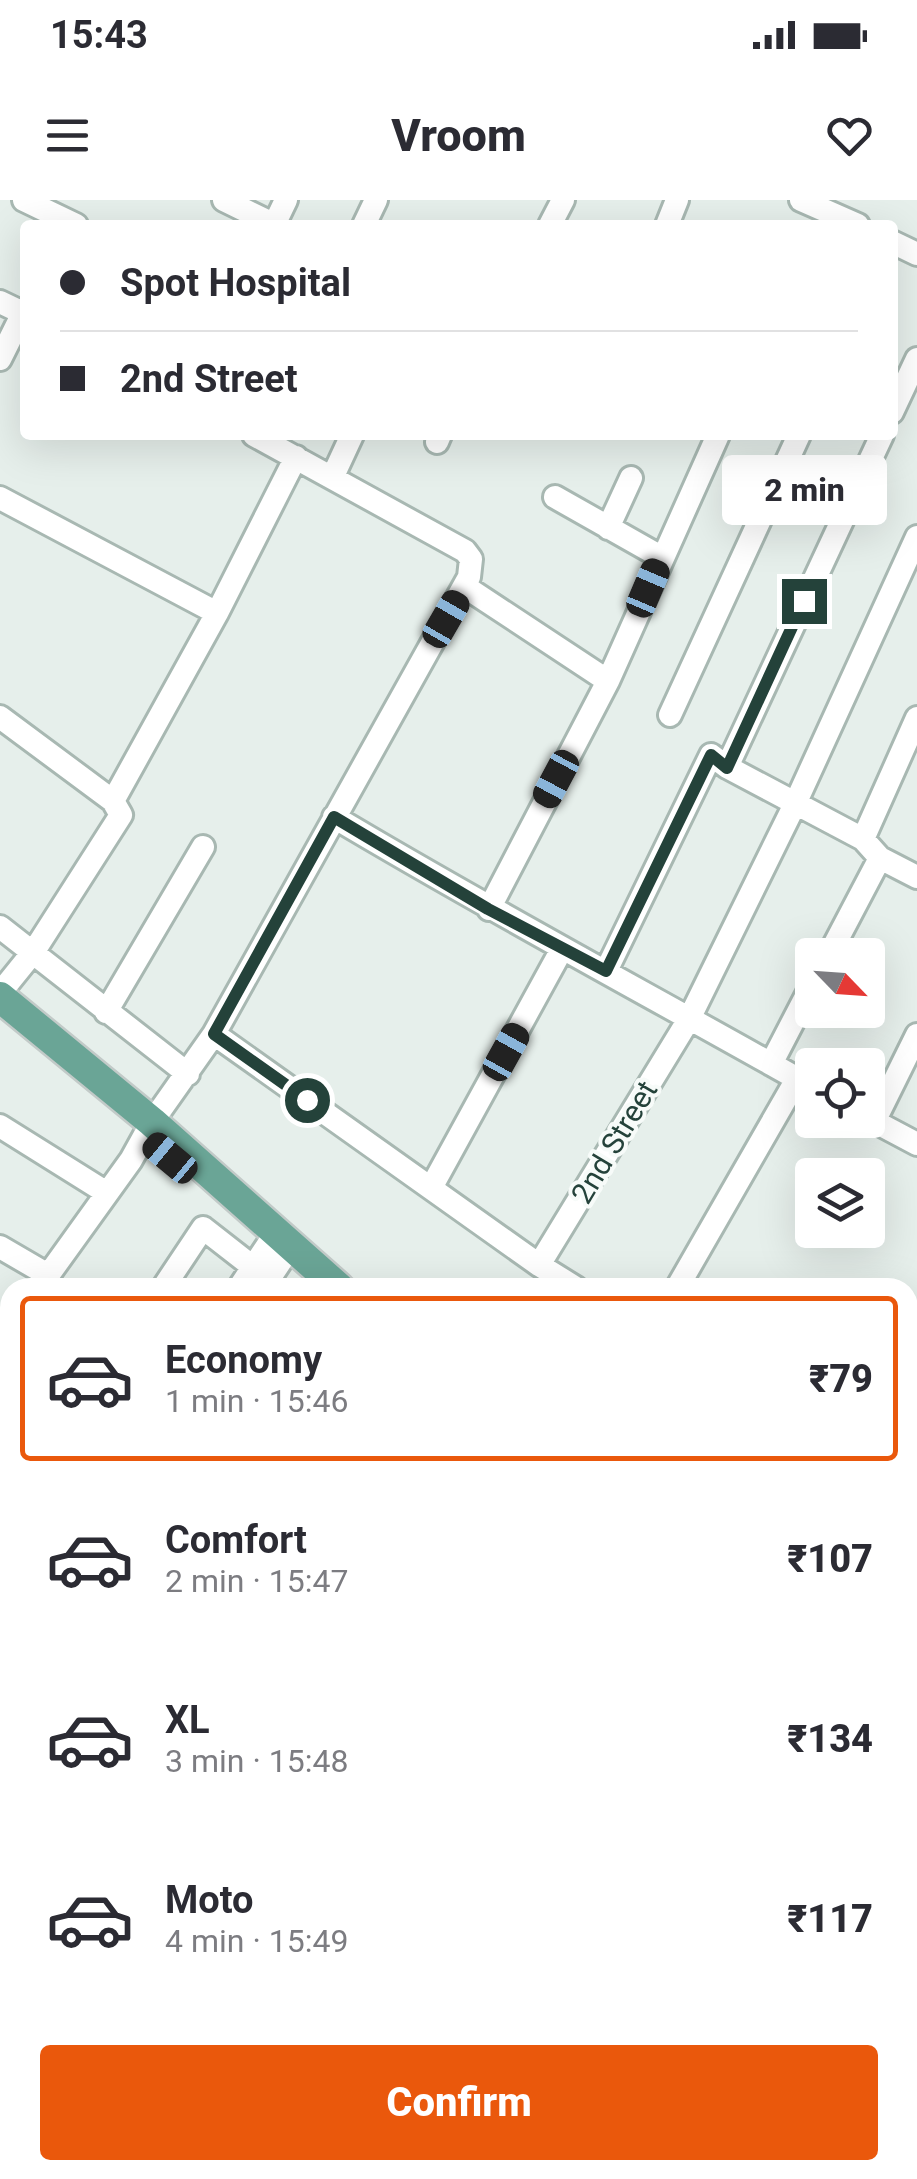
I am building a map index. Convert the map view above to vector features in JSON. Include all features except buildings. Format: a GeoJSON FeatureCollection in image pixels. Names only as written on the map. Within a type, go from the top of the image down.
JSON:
{"type":"FeatureCollection","features":[{"type":"Feature","properties":{"kind":"main road"},"geometry":{"type":"LineString","coordinates":[[0,995],[148,1130],[327,1278]]}},
{"type":"Feature","properties":{"kind":"main road"},"geometry":{"type":"LineString","coordinates":[[0,1020],[148,1130],[267,1263],[298,1278]]}},
{"type":"Feature","properties":{"kind":"street"},"geometry":{"type":"LineString","coordinates":[[24,200],[70,218]]}},
{"type":"Feature","properties":{"kind":"street"},"geometry":{"type":"LineString","coordinates":[[224,200],[265,220]]}},
{"type":"Feature","properties":{"kind":"street"},"geometry":{"type":"LineString","coordinates":[[801,200],[821,217]]}},
{"type":"Feature","properties":{"kind":"street"},"geometry":{"type":"LineString","coordinates":[[0,359],[20,320]]}},
{"type":"Feature","properties":{"kind":"street"},"geometry":{"type":"LineString","coordinates":[[898,402],[914,375]]}},
{"type":"Feature","properties":{"kind":"street"},"geometry":{"type":"LineString","coordinates":[[46,1278],[214,1034],[471,568],[465,550],[264,440]]}},
{"type":"Feature","properties":{"kind":"street"},"geometry":{"type":"LineString","coordinates":[[333,476],[350,440]]}},
{"type":"Feature","properties":{"kind":"street"},"geometry":{"type":"LineString","coordinates":[[488,909],[608,681],[716,440]]}},
{"type":"Feature","properties":{"kind":"street"},"geometry":{"type":"LineString","coordinates":[[670,715],[797,440]]}},
{"type":"Feature","properties":{"kind":"street"},"geometry":{"type":"LineString","coordinates":[[606,971],[719,761],[880,440]]}},
{"type":"Feature","properties":{"kind":"street"},"geometry":{"type":"LineString","coordinates":[[113,802],[217,613],[296,457]]}},
{"type":"Feature","properties":{"kind":"street"},"geometry":{"type":"LineString","coordinates":[[608,528],[631,478]]}},
{"type":"Feature","properties":{"kind":"street"},"geometry":{"type":"LineString","coordinates":[[555,497],[661,557]]}},
{"type":"Feature","properties":{"kind":"street"},"geometry":{"type":"LineString","coordinates":[[0,498],[217,613]]}},
{"type":"Feature","properties":{"kind":"street","name":"2nd Street"},"geometry":{"type":"LineString","coordinates":[[539,1265],[689,1019],[917,537]]}},
{"type":"Feature","properties":{"kind":"street"},"geometry":{"type":"LineString","coordinates":[[464,586],[608,681]]}},
{"type":"Feature","properties":{"kind":"street"},"geometry":{"type":"LineString","coordinates":[[0,716],[113,802],[121,816],[34,951],[0,995]]}},
{"type":"Feature","properties":{"kind":"street"},"geometry":{"type":"LineString","coordinates":[[863,839],[917,718]]}},
{"type":"Feature","properties":{"kind":"street"},"geometry":{"type":"LineString","coordinates":[[719,761],[863,839],[880,858],[917,877]]}},
{"type":"Feature","properties":{"kind":"street"},"geometry":{"type":"LineString","coordinates":[[334,817],[488,909],[795,1077]]}},
{"type":"Feature","properties":{"kind":"street"},"geometry":{"type":"LineString","coordinates":[[106,1012],[203,847]]}},
{"type":"Feature","properties":{"kind":"street"},"geometry":{"type":"LineString","coordinates":[[837,938],[880,858]]}},
{"type":"Feature","properties":{"kind":"street"},"geometry":{"type":"LineString","coordinates":[[0,927],[188,1074]]}},
{"type":"Feature","properties":{"kind":"street"},"geometry":{"type":"LineString","coordinates":[[430,1188],[562,949]]}},
{"type":"Feature","properties":{"kind":"street"},"geometry":{"type":"LineString","coordinates":[[771,1064],[795,1018]]}},
{"type":"Feature","properties":{"kind":"street"},"geometry":{"type":"LineString","coordinates":[[214,1034],[560,1278]]}},
{"type":"Feature","properties":{"kind":"street"},"geometry":{"type":"LineString","coordinates":[[885,1093],[917,1035]]}},
{"type":"Feature","properties":{"kind":"street"},"geometry":{"type":"LineString","coordinates":[[682,1278],[795,1099]]}},
{"type":"Feature","properties":{"kind":"street"},"geometry":{"type":"LineString","coordinates":[[0,1126],[107,1193]]}},
{"type":"Feature","properties":{"kind":"street"},"geometry":{"type":"LineString","coordinates":[[885,1128],[917,1144]]}},
{"type":"Feature","properties":{"kind":"street"},"geometry":{"type":"LineString","coordinates":[[170,1278],[203,1228],[267,1263]]}},
{"type":"Feature","properties":{"kind":"street"},"geometry":{"type":"LineString","coordinates":[[0,1247],[40,1278]]}},
{"type":"Feature","properties":{"kind":"route"},"geometry":{"type":"LineString","coordinates":[[307,1100],[214,1034],[334,817],[488,909],[606,971],[711,755],[727,768],[804,601]]}}]}
